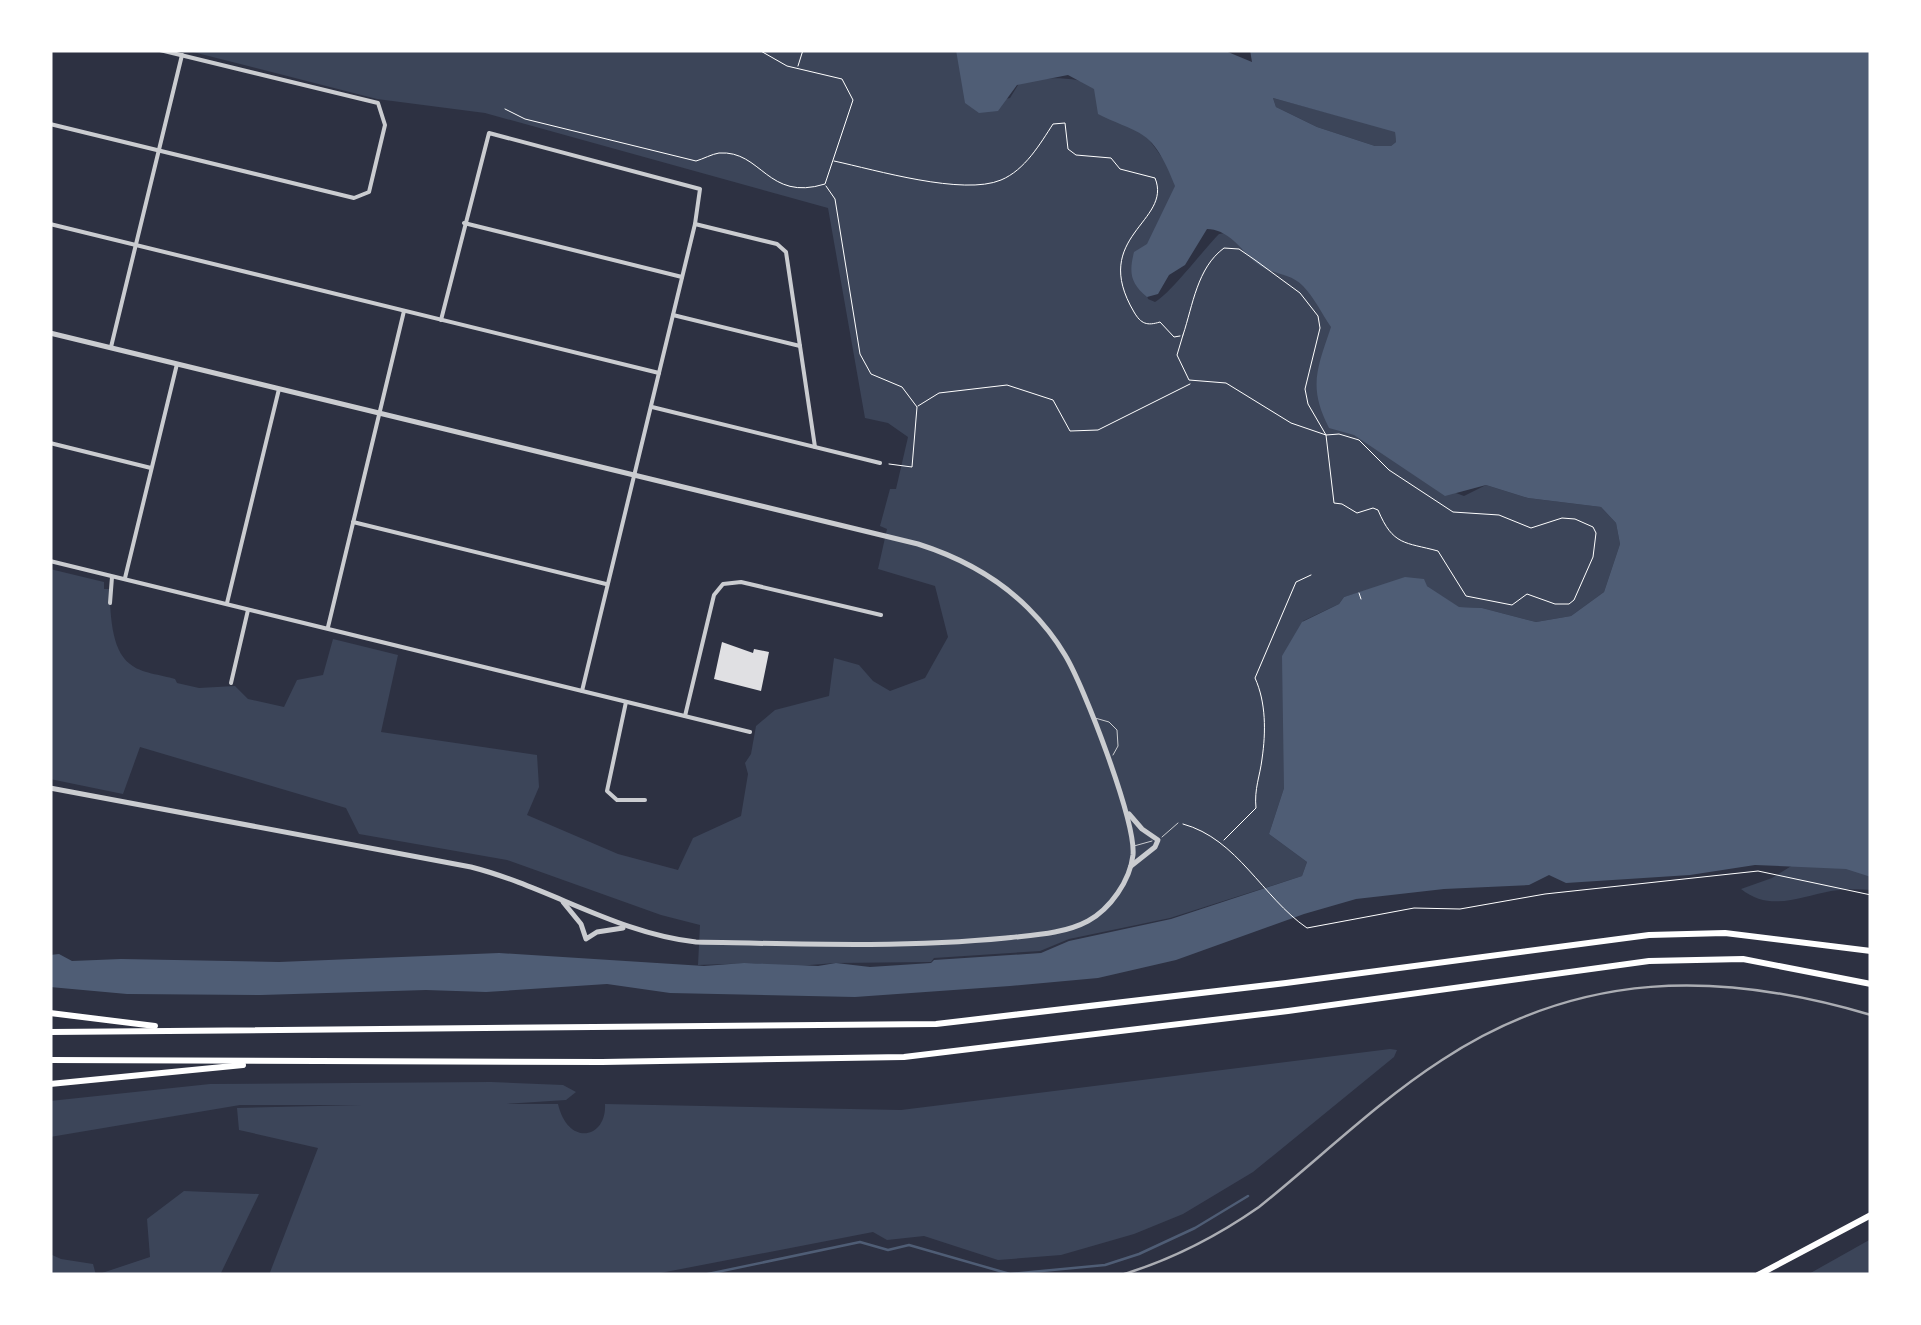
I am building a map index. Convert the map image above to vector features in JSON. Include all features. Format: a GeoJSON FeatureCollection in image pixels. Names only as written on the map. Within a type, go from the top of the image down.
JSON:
{"type":"FeatureCollection","features":[{"type":"Feature","properties":{"kind":"main road"},"geometry":{"type":"LineString","coordinates":[[50,1032],[936,1024],[1649,935],[1725,933],[1807,940],[1871,951]]}},
{"type":"Feature","properties":{"kind":"main road"},"geometry":{"type":"LineString","coordinates":[[50,1060],[602,1062],[904,1057],[1288,1012],[1649,961],[1744,960],[1871,984]]}},
{"type":"Feature","properties":{"kind":"main road"},"geometry":{"type":"LineString","coordinates":[[50,1013],[176,1028]]}},
{"type":"Feature","properties":{"kind":"main road"},"geometry":{"type":"LineString","coordinates":[[50,1084],[274,1062]]}},
{"type":"Feature","properties":{"kind":"main road"},"geometry":{"type":"LineString","coordinates":[[1758,1275],[1871,1215]]}},
{"type":"Feature","properties":{"kind":"street"},"geometry":{"type":"LineString","coordinates":[[50,124],[354,198],[369,192],[386,124],[378,103],[160,50]]}},
{"type":"Feature","properties":{"kind":"street"},"geometry":{"type":"LineString","coordinates":[[111,348],[182,56]]}},
{"type":"Feature","properties":{"kind":"street"},"geometry":{"type":"LineString","coordinates":[[441,320],[489,133],[700,189],[695,224],[582,691]]}},
{"type":"Feature","properties":{"kind":"street"},"geometry":{"type":"LineString","coordinates":[[50,224],[659,373]]}},
{"type":"Feature","properties":{"kind":"street"},"geometry":{"type":"LineString","coordinates":[[464,224],[682,277]]}},
{"type":"Feature","properties":{"kind":"street"},"geometry":{"type":"LineString","coordinates":[[695,224],[784,249],[814,447]]}},
{"type":"Feature","properties":{"kind":"street"},"geometry":{"type":"LineString","coordinates":[[327,629],[404,310]]}},
{"type":"Feature","properties":{"kind":"street"},"geometry":{"type":"LineString","coordinates":[[673,316],[800,346]]}},
{"type":"Feature","properties":{"kind":"street"},"geometry":{"type":"LineString","coordinates":[[50,333],[918,544],[968,564],[1014,594],[1066,656],[1127,812],[1133,846],[1130,868]]}},
{"type":"Feature","properties":{"kind":"street"},"geometry":{"type":"LineString","coordinates":[[125,580],[177,364]]}},
{"type":"Feature","properties":{"kind":"street"},"geometry":{"type":"LineString","coordinates":[[227,604],[279,389]]}},
{"type":"Feature","properties":{"kind":"street"},"geometry":{"type":"LineString","coordinates":[[651,407],[880,463]]}},
{"type":"Feature","properties":{"kind":"street"},"geometry":{"type":"LineString","coordinates":[[50,444],[152,468]]}},
{"type":"Feature","properties":{"kind":"street"},"geometry":{"type":"LineString","coordinates":[[353,522],[608,584]]}},
{"type":"Feature","properties":{"kind":"street"},"geometry":{"type":"LineString","coordinates":[[50,561],[750,732]]}},
{"type":"Feature","properties":{"kind":"street"},"geometry":{"type":"LineString","coordinates":[[110,603],[112,576]]}},
{"type":"Feature","properties":{"kind":"street"},"geometry":{"type":"LineString","coordinates":[[684,716],[714,595],[723,584],[741,582],[880,615]]}},
{"type":"Feature","properties":{"kind":"street"},"geometry":{"type":"LineString","coordinates":[[231,683],[248,610]]}},
{"type":"Feature","properties":{"kind":"street"},"geometry":{"type":"LineString","coordinates":[[626,702],[607,791],[618,800],[645,800]]}},
{"type":"Feature","properties":{"kind":"street"},"geometry":{"type":"LineString","coordinates":[[50,788],[512,878],[626,928],[660,938],[815,945],[954,943],[1047,934],[1084,923],[1104,910],[1130,868],[1158,840],[1142,830],[1127,812]]}},
{"type":"Feature","properties":{"kind":"street"},"geometry":{"type":"LineString","coordinates":[[560,898],[586,939],[597,932],[626,928]]}},
{"type":"Feature","properties":{"kind":"lane"},"geometry":{"type":"LineString","coordinates":[[1092,718],[1109,722],[1117,730],[1118,746],[1108,761]]}},
{"type":"Feature","properties":{"kind":"lane"},"geometry":{"type":"LineString","coordinates":[[1133,846],[1158,840],[1178,823]]}},
{"type":"Feature","properties":{"kind":"path"},"geometry":{"type":"LineString","coordinates":[[696,50],[706,50]]}},
{"type":"Feature","properties":{"kind":"path"},"geometry":{"type":"LineString","coordinates":[[759,50],[798,68],[842,78],[850,88],[853,100],[824,184]]}},
{"type":"Feature","properties":{"kind":"path"},"geometry":{"type":"LineString","coordinates":[[798,68],[802,50]]}},
{"type":"Feature","properties":{"kind":"path"},"geometry":{"type":"LineString","coordinates":[[506,108],[526,119],[696,161],[719,154],[740,156],[781,186],[796,190],[824,184]]}},
{"type":"Feature","properties":{"kind":"path"},"geometry":{"type":"LineString","coordinates":[[834,161],[979,186],[1005,179],[1042,146],[1053,124],[1064,124],[1068,149],[1076,155],[1111,158],[1120,169],[1155,178],[1160,189],[1143,222],[1130,235],[1119,263],[1124,295],[1140,321],[1149,325],[1160,322],[1174,337],[1183,335]]}},
{"type":"Feature","properties":{"kind":"path"},"geometry":{"type":"LineString","coordinates":[[824,184],[835,199],[860,354],[871,374],[902,387],[917,407],[912,467],[880,463]]}},
{"type":"Feature","properties":{"kind":"path"},"geometry":{"type":"LineString","coordinates":[[917,407],[939,393],[1007,385],[1053,400],[1070,431],[1098,430],[1193,382],[1226,383],[1291,424],[1326,435],[1359,440],[1389,470],[1453,512],[1499,515],[1531,528],[1562,518],[1593,527],[1594,558],[1574,600],[1570,604],[1555,604],[1527,594],[1512,605],[1466,596],[1438,551],[1398,542],[1374,508],[1357,513],[1334,503],[1326,435],[1308,404],[1306,390],[1320,328],[1318,316],[1300,293],[1239,250],[1224,248],[1218,252],[1195,290],[1177,354],[1186,377],[1193,382]]}},
{"type":"Feature","properties":{"kind":"path"},"geometry":{"type":"LineString","coordinates":[[1222,842],[1256,808],[1254,792],[1262,759],[1264,696],[1255,678],[1296,582],[1311,575]]}},
{"type":"Feature","properties":{"kind":"path"},"geometry":{"type":"LineString","coordinates":[[1358,592],[1361,599]]}},
{"type":"Feature","properties":{"kind":"path"},"geometry":{"type":"LineString","coordinates":[[1178,823],[1200,828],[1222,842],[1261,885],[1312,928],[1414,908],[1460,909],[1545,894],[1758,871],[1871,895]]}},
{"type":"Feature","properties":{"kind":"shaded area"},"geometry":{"type":"Polygon","coordinates":[[[185,50],[965,50],[990,102],[1010,98],[1021,80],[1061,78],[1091,84],[1120,105],[1178,179],[1141,275],[1148,299],[1155,302],[1161,297],[1219,234],[1225,233],[1314,285],[1437,486],[1464,496],[1486,485],[1528,498],[1601,507],[1616,523],[1620,544],[1604,592],[1571,616],[1536,622],[1482,608],[1458,607],[1427,586],[1384,585],[1344,597],[1339,604],[1303,621],[1286,739],[1284,788],[1269,834],[1307,862],[1302,876],[1170,918],[1069,939],[1040,951],[934,958],[931,962],[785,967],[755,963],[698,965],[700,925],[507,860],[359,834],[346,808],[140,747],[123,794],[50,779],[50,569],[104,582],[104,589],[109,589],[115,639],[123,657],[139,670],[175,679],[177,683],[199,688],[235,686],[248,699],[284,707],[297,680],[323,675],[333,639],[398,655],[381,732],[537,755],[539,787],[527,815],[618,854],[678,870],[693,838],[741,816],[748,774],[745,763],[751,754],[756,726],[775,710],[829,696],[834,658],[859,665],[873,681],[890,691],[925,678],[948,637],[935,586],[878,569],[887,529],[880,526],[890,489],[896,489],[908,437],[888,423],[865,418],[828,208],[485,113],[377,99],[185,50]]]}},
{"type":"Feature","properties":{"kind":"shaded area"},"geometry":{"type":"Polygon","coordinates":[[[956,50],[1223,50],[1252,62],[1250,50],[1871,50],[1871,877],[1846,869],[1755,865],[1690,875],[1566,883],[1549,875],[1529,885],[1356,899],[1176,960],[1098,978],[855,997],[670,993],[607,984],[486,992],[261,995],[127,994],[50,987],[50,955],[59,954],[72,961],[279,962],[499,953],[704,966],[836,963],[870,967],[1041,953],[1069,941],[1171,919],[1302,876],[1307,862],[1269,834],[1284,788],[1282,656],[1302,622],[1339,604],[1344,597],[1405,577],[1424,579],[1427,586],[1459,607],[1482,608],[1536,622],[1571,616],[1604,592],[1620,544],[1616,523],[1601,507],[1528,498],[1486,485],[1445,496],[1354,435],[1329,428],[1318,401],[1317,378],[1331,327],[1303,286],[1258,264],[1225,234],[1207,229],[1185,265],[1169,275],[1158,294],[1147,297],[1141,292],[1132,277],[1134,252],[1147,244],[1175,186],[1149,140],[1098,114],[1094,89],[1068,75],[1017,85],[998,111],[979,113],[965,103],[956,50]],[[1273,98],[1276,107],[1317,127],[1375,146],[1391,146],[1396,142],[1395,132],[1273,98]]]}},
{"type":"Feature","properties":{"kind":"shaded area"},"geometry":{"type":"Polygon","coordinates":[[[1273,98],[1395,131],[1396,142],[1375,146],[1317,127],[1276,107],[1273,98]]]}},
{"type":"Feature","properties":{"kind":"shaded area"},"geometry":{"type":"Polygon","coordinates":[[[1793,865],[1871,865],[1871,890],[1836,890],[1774,901],[1741,889],[1772,878],[1793,865]]]}},
{"type":"Feature","properties":{"kind":"shaded area"},"geometry":{"type":"Polygon","coordinates":[[[1397,1050],[1394,1057],[1253,1172],[1183,1214],[1134,1234],[1061,1255],[998,1260],[924,1236],[887,1240],[873,1232],[650,1275],[269,1275],[318,1148],[239,1130],[237,1108],[361,1105],[240,1105],[50,1137],[50,1101],[210,1084],[563,1085],[576,1092],[566,1100],[506,1104],[558,1104],[570,1127],[586,1133],[600,1125],[605,1104],[901,1110],[1397,1050]]]}},
{"type":"Feature","properties":{"kind":"shaded area"},"geometry":{"type":"Polygon","coordinates":[[[184,1191],[259,1194],[220,1275],[96,1275],[150,1257],[147,1219],[184,1191]]]}},
{"type":"Feature","properties":{"kind":"shaded area"},"geometry":{"type":"Polygon","coordinates":[[[1871,1239],[1871,1275],[1807,1275],[1871,1239]]]}},
{"type":"Feature","properties":{"kind":"shaded area"},"geometry":{"type":"Polygon","coordinates":[[[50,1254],[93,1264],[96,1275],[50,1275],[50,1254]]]}},
{"type":"Feature","properties":{"kind":"building"},"geometry":{"type":"Polygon","coordinates":[[[722,642],[753,653],[754,649],[769,652],[761,691],[714,679],[722,642]]]}},
{"type":"Feature","properties":{"kind":"waterway"},"geometry":{"type":"LineString","coordinates":[[703,1275],[860,1242],[888,1250],[909,1245],[1010,1274],[1105,1265],[1195,1228],[1248,1196]]}},
{"type":"Feature","properties":{"kind":"railway"},"geometry":{"type":"LineString","coordinates":[[1121,1275],[1175,1255],[1243,1218],[1418,1076],[1494,1030],[1545,1009],[1598,994],[1651,987],[1705,986],[1759,990],[1871,1015]]}}]}
